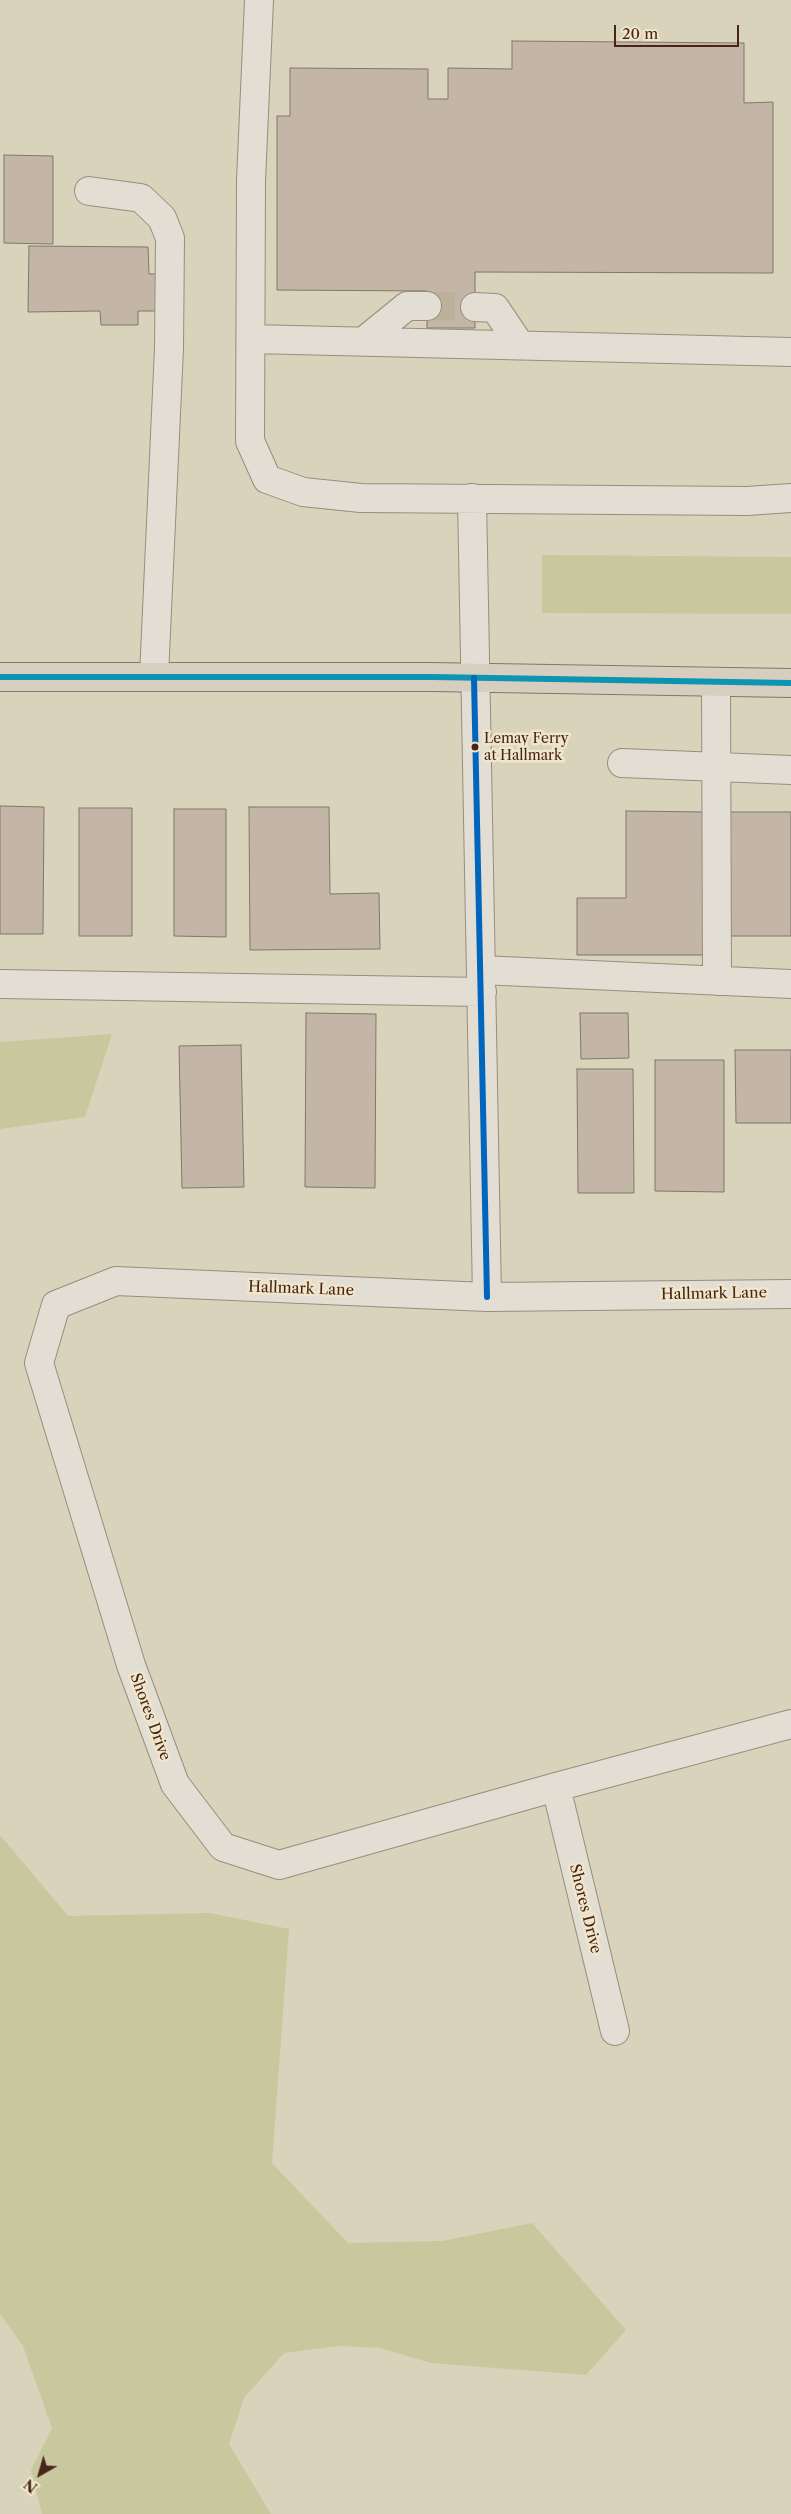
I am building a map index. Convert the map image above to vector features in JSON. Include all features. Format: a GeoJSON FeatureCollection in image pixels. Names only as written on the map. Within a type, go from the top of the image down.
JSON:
{"type":"FeatureCollection","features":[{"type":"Feature","properties":{"kind":"main road"},"geometry":{"type":"LineString","coordinates":[[0,677],[474,678],[791,683]]}},
{"type":"Feature","properties":{"kind":"street"},"geometry":{"type":"LineString","coordinates":[[259,0],[251,181],[252,339],[250,441],[267,479],[303,492],[352,497],[747,501],[791,498]]}},
{"type":"Feature","properties":{"kind":"street"},"geometry":{"type":"LineString","coordinates":[[89,191],[141,198],[162,218],[170,238],[170,348],[154,676]]}},
{"type":"Feature","properties":{"kind":"street"},"geometry":{"type":"LineString","coordinates":[[364,341],[407,306],[427,306]]}},
{"type":"Feature","properties":{"kind":"street"},"geometry":{"type":"LineString","coordinates":[[475,307],[495,308],[520,345]]}},
{"type":"Feature","properties":{"kind":"street"},"geometry":{"type":"LineString","coordinates":[[252,339],[791,352]]}},
{"type":"Feature","properties":{"kind":"street"},"geometry":{"type":"LineString","coordinates":[[472,498],[487,1297]]}},
{"type":"Feature","properties":{"kind":"street"},"geometry":{"type":"LineString","coordinates":[[716,682],[717,980]]}},
{"type":"Feature","properties":{"kind":"street"},"geometry":{"type":"LineString","coordinates":[[622,763],[791,770]]}},
{"type":"Feature","properties":{"kind":"street"},"geometry":{"type":"LineString","coordinates":[[0,984],[717,980],[791,984]]}},
{"type":"Feature","properties":{"kind":"street","name":"Hallmark Lane"},"geometry":{"type":"LineString","coordinates":[[116,1281],[487,1297],[791,1294]]}},
{"type":"Feature","properties":{"kind":"street","name":"Shores Drive"},"geometry":{"type":"LineString","coordinates":[[116,1281],[56,1305],[38,1363],[131,1665],[175,1784],[223,1847],[279,1865],[556,1787],[791,1724]]}},
{"type":"Feature","properties":{"kind":"street","name":"Shores Drive"},"geometry":{"type":"LineString","coordinates":[[556,1787],[615,2031]]}},
{"type":"Feature","properties":{"kind":"green space"},"geometry":{"type":"Polygon","coordinates":[[[542,555],[791,557],[791,614],[542,613],[542,555]]]}},
{"type":"Feature","properties":{"kind":"green space"},"geometry":{"type":"Polygon","coordinates":[[[112,1034],[85,1117],[0,1129],[0,1042],[112,1034]]]}},
{"type":"Feature","properties":{"kind":"green space"},"geometry":{"type":"Polygon","coordinates":[[[0,1835],[68,1916],[210,1913],[289,1929],[272,2163],[348,2243],[442,2241],[532,2223],[626,2330],[586,2375],[431,2363],[380,2348],[339,2346],[284,2353],[244,2398],[229,2444],[271,2514],[42,2514],[31,2470],[52,2428],[23,2346],[0,2314],[0,1835]]]}},
{"type":"Feature","properties":{"kind":"building"},"geometry":{"type":"Polygon","coordinates":[[[512,41],[744,43],[744,103],[773,102],[773,273],[475,272],[475,328],[427,328],[427,291],[277,290],[277,116],[290,116],[290,68],[428,69],[428,99],[448,99],[448,68],[512,69],[512,41]]]}},
{"type":"Feature","properties":{"kind":"building"},"geometry":{"type":"Polygon","coordinates":[[[4,155],[53,156],[53,244],[4,243],[4,155]]]}},
{"type":"Feature","properties":{"kind":"building"},"geometry":{"type":"Polygon","coordinates":[[[29,246],[148,247],[149,274],[160,274],[160,311],[138,311],[138,325],[101,325],[100,311],[28,312],[29,246]]]}},
{"type":"Feature","properties":{"kind":"building"},"geometry":{"type":"Polygon","coordinates":[[[0,806],[44,807],[43,934],[0,934],[0,806]]]}},
{"type":"Feature","properties":{"kind":"building"},"geometry":{"type":"Polygon","coordinates":[[[249,807],[329,807],[330,894],[379,893],[380,949],[250,950],[249,807]]]}},
{"type":"Feature","properties":{"kind":"building"},"geometry":{"type":"Polygon","coordinates":[[[79,808],[132,808],[132,936],[79,936],[79,808]]]}},
{"type":"Feature","properties":{"kind":"building"},"geometry":{"type":"Polygon","coordinates":[[[174,809],[226,809],[226,937],[174,936],[174,809]]]}},
{"type":"Feature","properties":{"kind":"building"},"geometry":{"type":"Polygon","coordinates":[[[626,811],[707,812],[707,955],[577,955],[577,898],[626,898],[626,811]]]}},
{"type":"Feature","properties":{"kind":"building"},"geometry":{"type":"Polygon","coordinates":[[[725,812],[791,812],[791,936],[724,936],[725,812]]]}},
{"type":"Feature","properties":{"kind":"building"},"geometry":{"type":"Polygon","coordinates":[[[306,1013],[376,1014],[375,1188],[305,1187],[306,1013]]]}},
{"type":"Feature","properties":{"kind":"building"},"geometry":{"type":"Polygon","coordinates":[[[580,1013],[628,1013],[629,1058],[581,1059],[580,1013]]]}},
{"type":"Feature","properties":{"kind":"building"},"geometry":{"type":"Polygon","coordinates":[[[241,1045],[244,1187],[182,1188],[179,1046],[241,1045]]]}},
{"type":"Feature","properties":{"kind":"building"},"geometry":{"type":"Polygon","coordinates":[[[735,1050],[791,1050],[791,1123],[736,1123],[735,1050]]]}},
{"type":"Feature","properties":{"kind":"building"},"geometry":{"type":"Polygon","coordinates":[[[655,1060],[724,1060],[724,1192],[655,1191],[655,1060]]]}},
{"type":"Feature","properties":{"kind":"building"},"geometry":{"type":"Polygon","coordinates":[[[577,1069],[633,1069],[634,1193],[578,1193],[577,1069]]]}},
{"type":"Feature","properties":{"kind":"tunnel"},"geometry":{"type":"LineString","coordinates":[[427,306],[475,307]]}},
{"type":"Feature","properties":{"kind":"transit line","name":"20"},"geometry":{"type":"LineString","coordinates":[[0,677],[432,677],[791,683]]}},
{"type":"Feature","properties":{"kind":"transit line"},"geometry":{"type":"LineString","coordinates":[[474,678],[487,1297]]}},
{"type":"Feature","properties":{"kind":"place","name":"Lemay Ferry at Hallmark"},"geometry":{"type":"Point","coordinates":[475,747]}}]}
